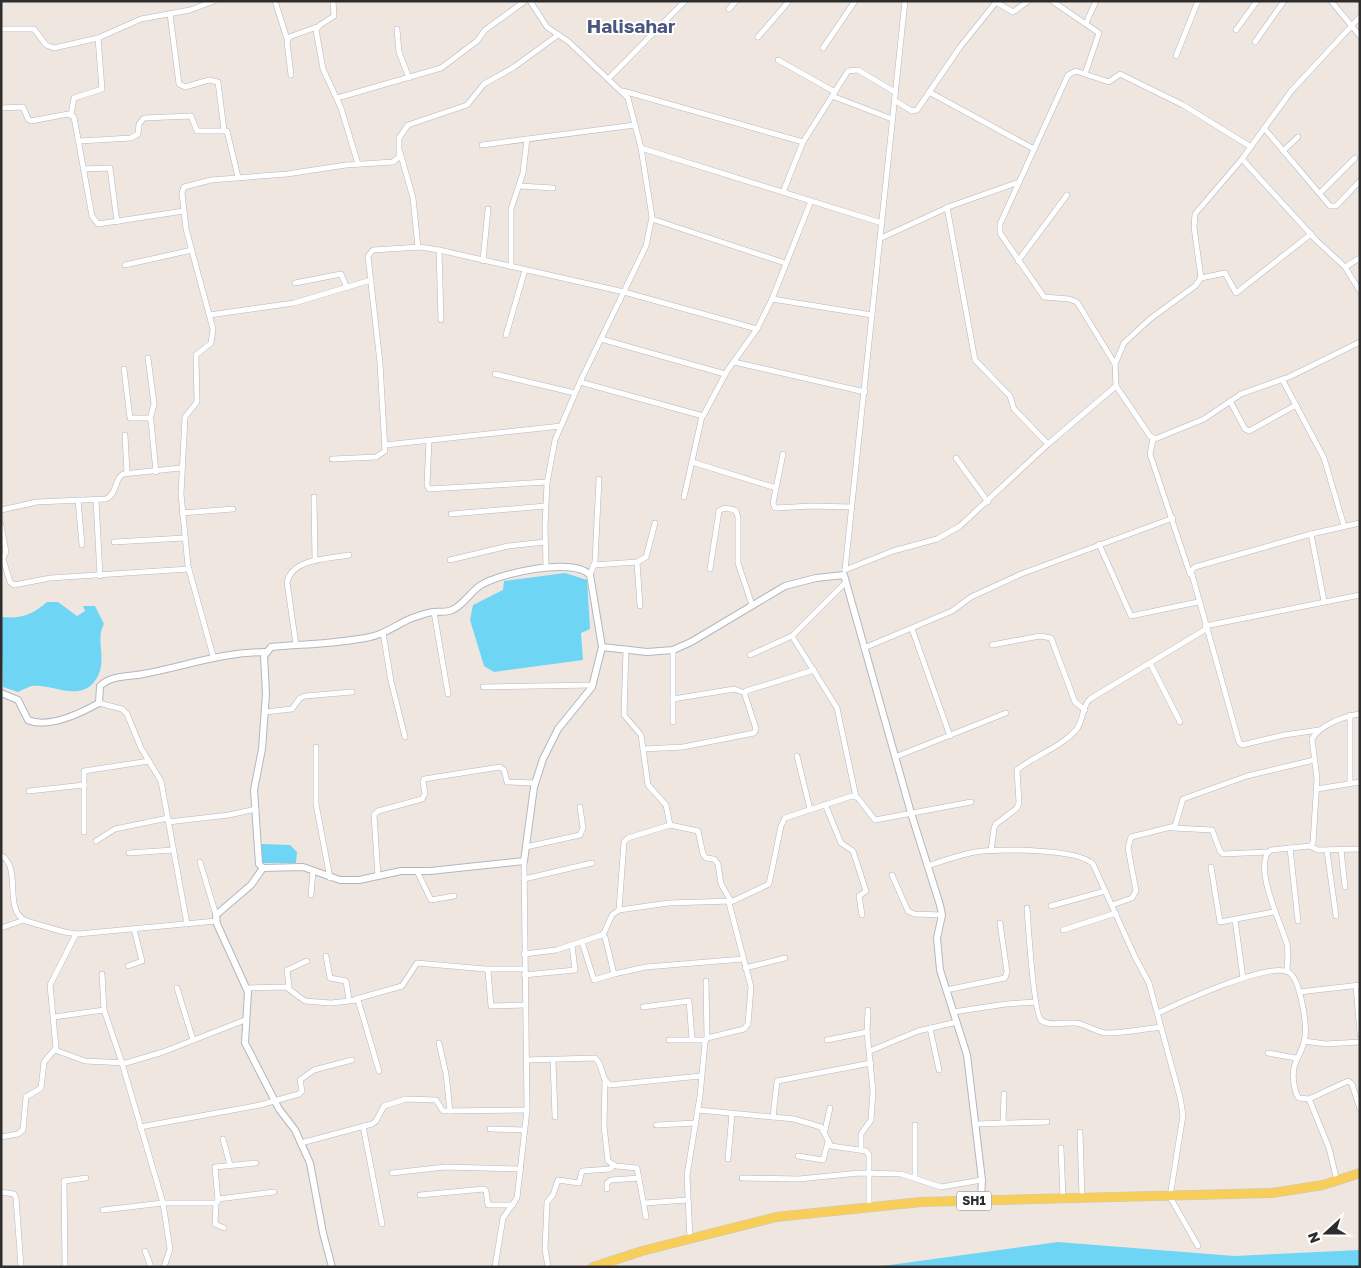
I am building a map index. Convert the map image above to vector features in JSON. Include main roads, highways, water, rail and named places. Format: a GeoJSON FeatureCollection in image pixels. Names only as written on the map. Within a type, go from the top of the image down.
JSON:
{"type":"FeatureCollection","features":[{"type":"Feature","properties":{"kind":"main road","name":"SH1"},"geometry":{"type":"LineString","coordinates":[[593,1267],[767,1218],[921,1202],[1272,1193],[1303,1189],[1360,1173]]}},
{"type":"Feature","properties":{"kind":"water"},"geometry":{"type":"Polygon","coordinates":[[[565,573],[587,580],[590,629],[581,633],[583,660],[494,672],[484,666],[470,620],[473,605],[503,590],[504,581],[565,573]]]}},
{"type":"Feature","properties":{"kind":"water"},"geometry":{"type":"Polygon","coordinates":[[[47,602],[58,602],[77,616],[85,611],[83,606],[95,606],[104,624],[100,638],[102,660],[99,675],[88,688],[80,691],[32,686],[18,692],[3,687],[1,617],[26,615],[47,602]]]}},
{"type":"Feature","properties":{"kind":"water"},"geometry":{"type":"Polygon","coordinates":[[[261,844],[290,845],[297,852],[296,863],[261,863],[261,844]]]}},
{"type":"Feature","properties":{"kind":"water"},"geometry":{"type":"Polygon","coordinates":[[[1058,1242],[1234,1256],[1360,1250],[1360,1267],[875,1267],[1058,1242]]]}},
{"type":"Feature","properties":{"kind":"district","name":"Halisahar"},"geometry":{"type":"Point","coordinates":[631,26]}}]}
